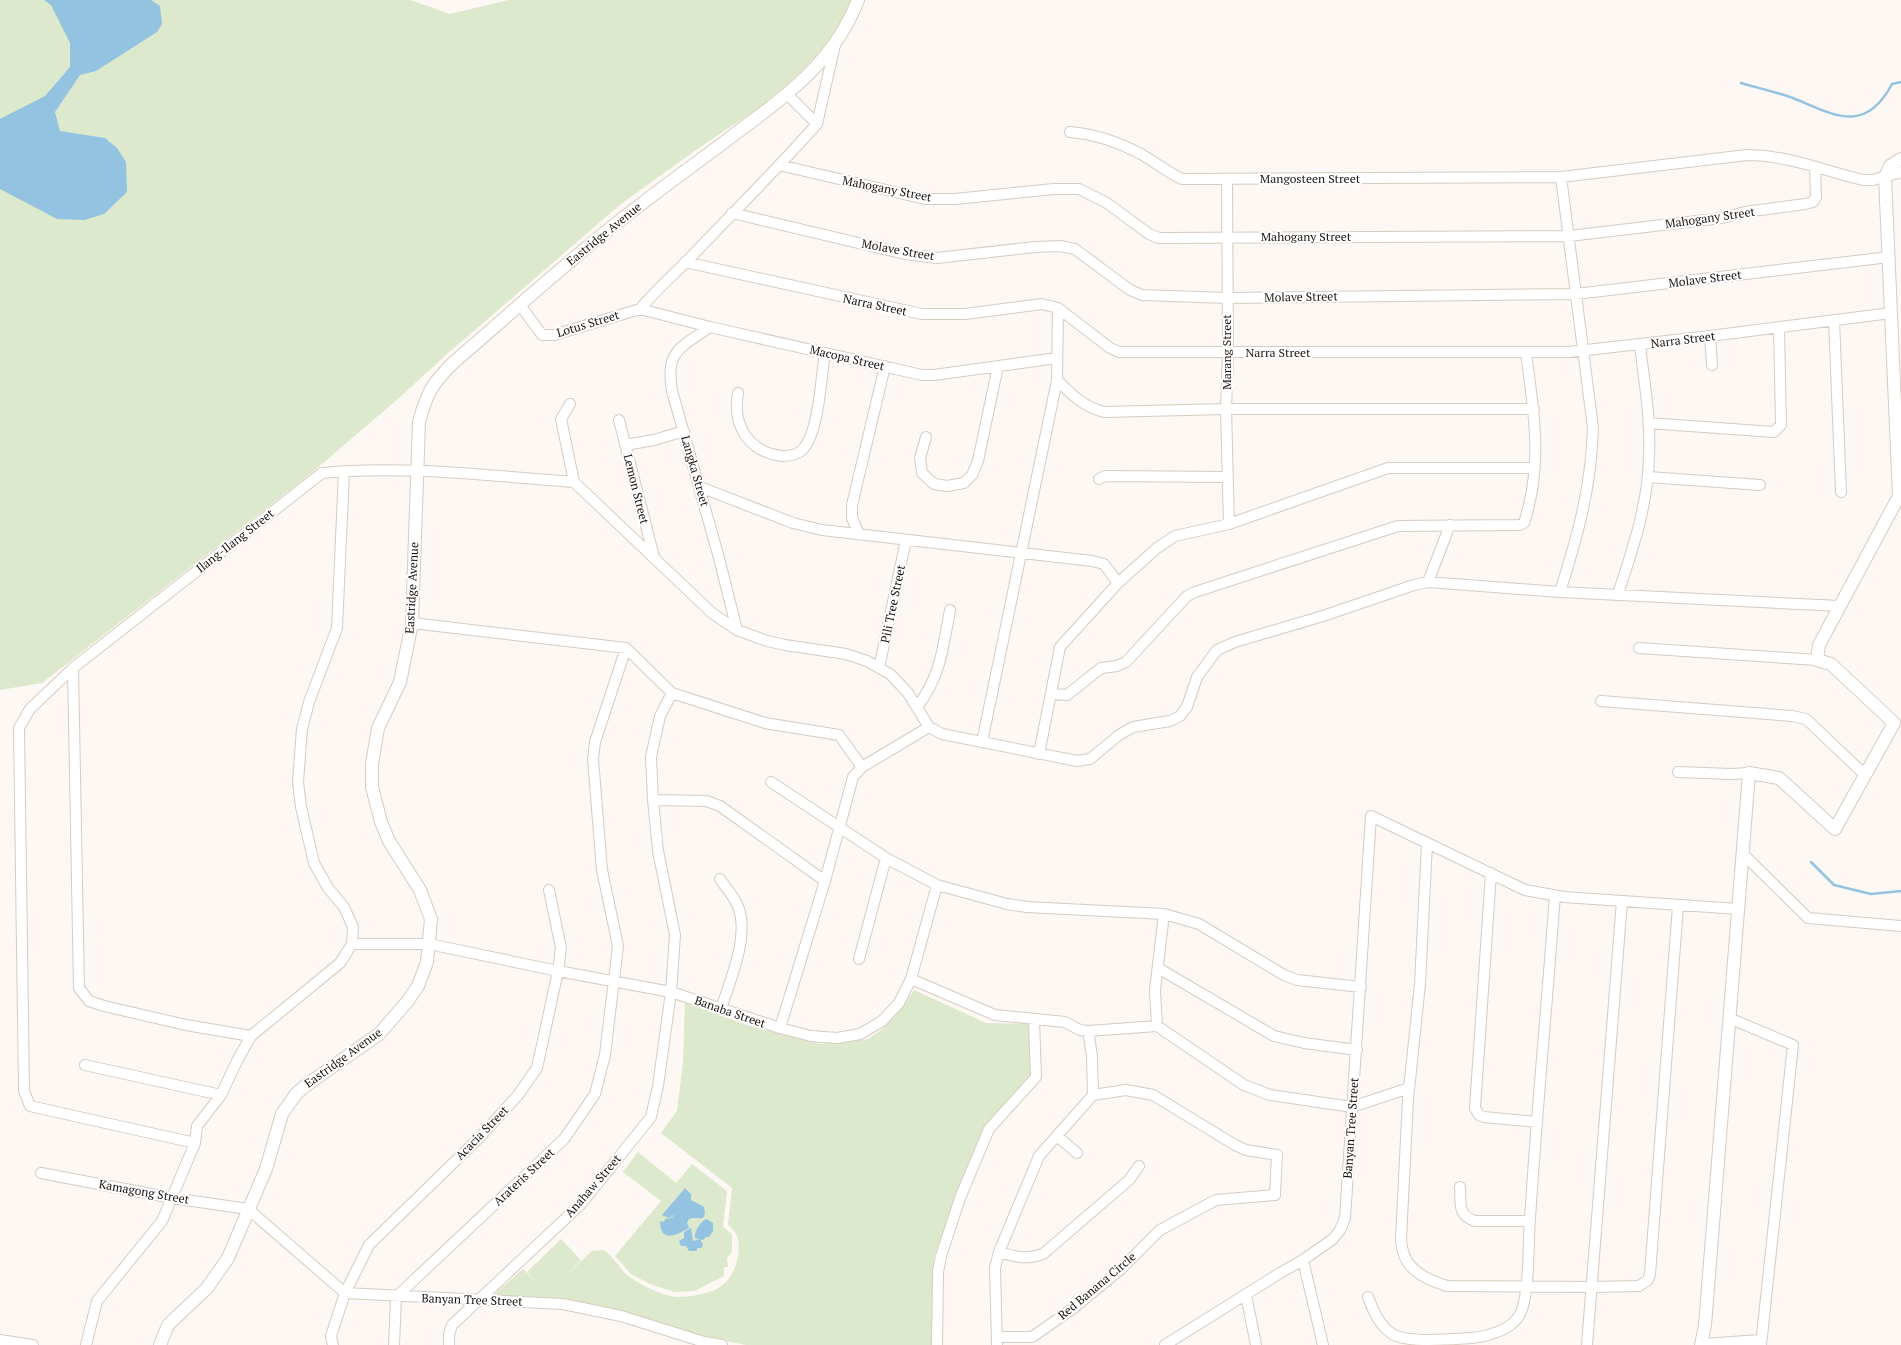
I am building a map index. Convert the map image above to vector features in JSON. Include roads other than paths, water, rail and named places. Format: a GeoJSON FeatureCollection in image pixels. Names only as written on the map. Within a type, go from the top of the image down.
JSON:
{"type":"FeatureCollection","features":[{"type":"Feature","properties":{"kind":"street","name":"Eastridge Avenue"},"geometry":{"type":"LineString","coordinates":[[160,1345],[168,1325],[207,1288],[228,1258],[266,1169],[282,1114],[296,1094],[379,1034],[394,1018],[418,986],[426,968],[431,920],[420,890],[389,841],[372,787],[372,764],[378,728],[400,682],[412,623],[416,472],[419,422],[425,398],[438,378],[583,249],[788,95],[835,45],[858,0]]}},
{"type":"Feature","properties":{"kind":"street"},"geometry":{"type":"LineString","coordinates":[[640,309],[654,292],[779,166],[817,124],[835,45]]}},
{"type":"Feature","properties":{"kind":"street"},"geometry":{"type":"LineString","coordinates":[[788,95],[817,124]]}},
{"type":"Feature","properties":{"kind":"street","name":"Mangosteen Street"},"geometry":{"type":"LineString","coordinates":[[1070,132],[1086,133],[1111,140],[1142,155],[1182,179],[1561,177],[1747,155],[1770,156],[1863,180],[1873,180],[1901,172]]}},
{"type":"Feature","properties":{"kind":"street"},"geometry":{"type":"LineString","coordinates":[[1817,660],[1819,645],[1899,496],[1885,177],[1890,166],[1901,159]]}},
{"type":"Feature","properties":{"kind":"street","name":"Mahogany Street"},"geometry":{"type":"LineString","coordinates":[[779,166],[925,198],[955,199],[1045,190],[1079,189],[1107,203],[1149,234],[1159,238],[1569,236],[1722,218],[1745,212],[1813,202],[1816,197],[1815,168]]}},
{"type":"Feature","properties":{"kind":"street"},"geometry":{"type":"LineString","coordinates":[[1560,592],[1580,526],[1592,460],[1593,428],[1561,177]]}},
{"type":"Feature","properties":{"kind":"street","name":"Marang Street"},"geometry":{"type":"LineString","coordinates":[[1226,179],[1228,353],[1226,409],[1229,524]]}},
{"type":"Feature","properties":{"kind":"street","name":"Molave Street"},"geometry":{"type":"LineString","coordinates":[[732,214],[904,254],[937,258],[1060,246],[1075,249],[1130,290],[1142,295],[1227,298],[1576,294],[1889,257]]}},
{"type":"Feature","properties":{"kind":"street","name":"Narra Street"},"geometry":{"type":"LineString","coordinates":[[685,262],[922,314],[965,314],[1028,304],[1042,304],[1058,308],[1110,348],[1119,352],[1526,353],[1640,345],[1891,313]]}},
{"type":"Feature","properties":{"kind":"street","name":"Lotus Street"},"geometry":{"type":"LineString","coordinates":[[520,305],[542,335],[547,336],[640,309]]}},
{"type":"Feature","properties":{"kind":"street"},"geometry":{"type":"LineString","coordinates":[[982,742],[1057,380],[1058,308]]}},
{"type":"Feature","properties":{"kind":"street","name":"Macopa Street"},"geometry":{"type":"LineString","coordinates":[[640,309],[710,327],[922,375],[1057,358]]}},
{"type":"Feature","properties":{"kind":"street"},"geometry":{"type":"LineString","coordinates":[[1834,320],[1840,492]]}},
{"type":"Feature","properties":{"kind":"street","name":"Langka Street"},"geometry":{"type":"LineString","coordinates":[[710,327],[676,351],[671,363],[670,377],[672,391],[700,487],[737,630]]}},
{"type":"Feature","properties":{"kind":"street"},"geometry":{"type":"LineString","coordinates":[[1648,424],[1774,432],[1781,425],[1779,327]]}},
{"type":"Feature","properties":{"kind":"street"},"geometry":{"type":"LineString","coordinates":[[1710,336],[1712,365]]}},
{"type":"Feature","properties":{"kind":"street"},"geometry":{"type":"LineString","coordinates":[[1618,594],[1639,530],[1650,455],[1640,345]]}},
{"type":"Feature","properties":{"kind":"street"},"geometry":{"type":"LineString","coordinates":[[738,394],[736,405],[742,433],[754,447],[772,455],[790,456],[803,449],[815,427],[825,353]]}},
{"type":"Feature","properties":{"kind":"street"},"geometry":{"type":"LineString","coordinates":[[1052,694],[1067,695],[1100,668],[1117,666],[1126,662],[1187,596],[1195,592],[1398,526],[1519,525],[1524,523],[1530,507],[1537,445],[1526,353]]}},
{"type":"Feature","properties":{"kind":"street"},"geometry":{"type":"LineString","coordinates":[[859,534],[852,518],[852,505],[885,366]]}},
{"type":"Feature","properties":{"kind":"street"},"geometry":{"type":"LineString","coordinates":[[926,437],[920,458],[922,473],[934,484],[947,486],[964,483],[972,475],[978,461],[998,366]]}},
{"type":"Feature","properties":{"kind":"street"},"geometry":{"type":"LineString","coordinates":[[1057,380],[1072,396],[1091,409],[1104,412],[1226,409],[1534,409]]}},
{"type":"Feature","properties":{"kind":"street"},"geometry":{"type":"LineString","coordinates":[[570,404],[561,419],[574,482],[712,613],[737,630],[785,645],[846,654],[867,661],[890,674],[908,693],[929,727],[942,734],[1077,762],[1090,759],[1119,735],[1133,727],[1170,721],[1180,716],[1187,706],[1198,677],[1217,650],[1234,642],[1323,616],[1414,584],[1428,582],[1560,592],[1840,606]]}},
{"type":"Feature","properties":{"kind":"street","name":"Lemon Street"},"geometry":{"type":"LineString","coordinates":[[619,420],[654,558]]}},
{"type":"Feature","properties":{"kind":"street"},"geometry":{"type":"LineString","coordinates":[[625,445],[654,440],[684,431]]}},
{"type":"Feature","properties":{"kind":"street"},"geometry":{"type":"LineString","coordinates":[[1039,754],[1060,647],[1118,583],[1157,548],[1176,536],[1229,524],[1388,468],[1535,468]]}},
{"type":"Feature","properties":{"kind":"street"},"geometry":{"type":"LineString","coordinates":[[86,1345],[97,1301],[162,1222],[195,1143],[197,1126],[221,1095],[237,1061],[252,1036],[340,963],[352,944],[353,927],[344,907],[328,888],[314,864],[301,807],[298,782],[302,729],[309,702],[337,628],[344,471]]}},
{"type":"Feature","properties":{"kind":"street","name":"Ilang-Ilang Street"},"geometry":{"type":"LineString","coordinates":[[195,1143],[30,1106],[24,1091],[19,728],[30,709],[73,668],[322,473],[344,471],[416,472],[574,482]]}},
{"type":"Feature","properties":{"kind":"street"},"geometry":{"type":"LineString","coordinates":[[1099,479],[1105,476],[1228,477]]}},
{"type":"Feature","properties":{"kind":"street"},"geometry":{"type":"LineString","coordinates":[[1648,477],[1760,485]]}},
{"type":"Feature","properties":{"kind":"street"},"geometry":{"type":"LineString","coordinates":[[700,487],[792,523],[822,530],[1092,561],[1104,564],[1118,583]]}},
{"type":"Feature","properties":{"kind":"street"},"geometry":{"type":"LineString","coordinates":[[1428,582],[1450,525]]}},
{"type":"Feature","properties":{"kind":"street","name":"Pili Tree Street"},"geometry":{"type":"LineString","coordinates":[[879,668],[906,540]]}},
{"type":"Feature","properties":{"kind":"street"},"geometry":{"type":"LineString","coordinates":[[918,707],[933,684],[939,667],[950,610]]}},
{"type":"Feature","properties":{"kind":"street"},"geometry":{"type":"LineString","coordinates":[[412,623],[626,648],[672,693],[765,723],[839,735],[862,767]]}},
{"type":"Feature","properties":{"kind":"street","name":"Arateris Street"},"geometry":{"type":"LineString","coordinates":[[396,1297],[564,1139],[594,1094],[605,1054],[618,946],[602,870],[593,759],[595,742],[626,648]]}},
{"type":"Feature","properties":{"kind":"street"},"geometry":{"type":"LineString","coordinates":[[1639,648],[1817,660],[1831,664],[1894,723],[1836,829],[1779,778],[1749,772],[1731,774],[1678,772]]}},
{"type":"Feature","properties":{"kind":"street"},"geometry":{"type":"LineString","coordinates":[[73,668],[80,988],[89,1001],[104,1006],[186,1025],[252,1036]]}},
{"type":"Feature","properties":{"kind":"street","name":"Anahaw Street"},"geometry":{"type":"LineString","coordinates":[[450,1345],[449,1334],[452,1325],[581,1204],[651,1117],[658,1086],[672,992],[676,936],[658,851],[651,757],[660,716],[672,693]]}},
{"type":"Feature","properties":{"kind":"street"},"geometry":{"type":"LineString","coordinates":[[1601,701],[1792,716],[1806,719],[1864,775]]}},
{"type":"Feature","properties":{"kind":"street"},"geometry":{"type":"LineString","coordinates":[[780,1028],[825,881],[853,777],[862,767],[929,727]]}},
{"type":"Feature","properties":{"kind":"street"},"geometry":{"type":"LineString","coordinates":[[1729,1018],[1793,1045],[1761,1343],[1702,1344],[1738,909],[1744,854],[1749,772]]}},
{"type":"Feature","properties":{"kind":"street"},"geometry":{"type":"LineString","coordinates":[[771,782],[886,858],[937,885],[1007,904],[1027,907],[1164,914],[1200,924],[1284,975],[1296,980],[1361,987]]}},
{"type":"Feature","properties":{"kind":"street"},"geometry":{"type":"LineString","coordinates":[[653,800],[706,801],[720,806],[825,881]]}},
{"type":"Feature","properties":{"kind":"street","name":"Banyan Tree Street"},"geometry":{"type":"LineString","coordinates":[[1166,1345],[1303,1260],[1333,1239],[1340,1230],[1345,1218],[1361,987],[1364,905],[1372,816],[1427,843]]}},
{"type":"Feature","properties":{"kind":"street"},"geometry":{"type":"LineString","coordinates":[[1678,906],[1650,1274],[1648,1280],[1639,1286],[1447,1286],[1422,1275],[1404,1257],[1401,1239],[1409,1088],[1420,984],[1427,843],[1525,890],[1555,895],[1678,906],[1738,909]]}},
{"type":"Feature","properties":{"kind":"street"},"geometry":{"type":"LineString","coordinates":[[1744,854],[1808,918],[1901,926]]}},
{"type":"Feature","properties":{"kind":"street"},"geometry":{"type":"LineString","coordinates":[[858,959],[886,858]]}},
{"type":"Feature","properties":{"kind":"street"},"geometry":{"type":"LineString","coordinates":[[1491,873],[1475,1108],[1484,1117],[1537,1122]]}},
{"type":"Feature","properties":{"kind":"street"},"geometry":{"type":"LineString","coordinates":[[720,879],[737,904],[742,922],[741,941],[721,1009]]}},
{"type":"Feature","properties":{"kind":"street","name":"Banaba Street"},"geometry":{"type":"LineString","coordinates":[[352,944],[429,944],[672,992],[780,1028],[810,1036],[837,1038],[860,1034],[882,1021],[899,1003],[911,979],[937,885]]}},
{"type":"Feature","properties":{"kind":"street","name":"Acacia Street"},"geometry":{"type":"LineString","coordinates":[[332,1345],[331,1336],[345,1294],[369,1245],[481,1136],[518,1095],[537,1068],[562,948],[549,890]]}},
{"type":"Feature","properties":{"kind":"street"},"geometry":{"type":"LineString","coordinates":[[1368,1297],[1375,1314],[1390,1333],[1403,1339],[1472,1338],[1505,1328],[1519,1315],[1526,1287],[1555,895]]}},
{"type":"Feature","properties":{"kind":"street"},"geometry":{"type":"LineString","coordinates":[[1587,1345],[1622,901]]}},
{"type":"Feature","properties":{"kind":"street"},"geometry":{"type":"LineString","coordinates":[[1157,1026],[1156,990],[1164,914]]}},
{"type":"Feature","properties":{"kind":"street"},"geometry":{"type":"LineString","coordinates":[[1158,968],[1274,1036],[1304,1043],[1357,1050]]}},
{"type":"Feature","properties":{"kind":"street"},"geometry":{"type":"LineString","coordinates":[[911,979],[995,1015],[1065,1022],[1080,1030],[1088,1031],[1157,1026],[1244,1085],[1270,1095],[1352,1107],[1409,1088]]}},
{"type":"Feature","properties":{"kind":"street"},"geometry":{"type":"LineString","coordinates":[[937,1345],[938,1272],[941,1256],[960,1198],[989,1129],[1036,1077],[1034,1020]]}},
{"type":"Feature","properties":{"kind":"street"},"geometry":{"type":"LineString","coordinates":[[997,1341],[995,1268],[1000,1252],[1039,1156],[1093,1095],[1092,1056],[1088,1031]]}},
{"type":"Feature","properties":{"kind":"street"},"geometry":{"type":"LineString","coordinates":[[85,1065],[221,1095]]}},
{"type":"Feature","properties":{"kind":"street","name":"Red Banana Circle"},"geometry":{"type":"LineString","coordinates":[[997,1341],[1032,1337],[1071,1310],[1121,1269],[1160,1230],[1216,1200],[1274,1195],[1277,1155],[1246,1150],[1235,1145],[1154,1095],[1126,1090],[1093,1095]]}},
{"type":"Feature","properties":{"kind":"street"},"geometry":{"type":"LineString","coordinates":[[1057,1136],[1077,1153]]}},
{"type":"Feature","properties":{"kind":"street"},"geometry":{"type":"LineString","coordinates":[[1000,1252],[1020,1258],[1030,1258],[1043,1254],[1129,1180],[1139,1166]]}},
{"type":"Feature","properties":{"kind":"street","name":"Kamagong Street"},"geometry":{"type":"LineString","coordinates":[[41,1173],[172,1198],[248,1209]]}},
{"type":"Feature","properties":{"kind":"street"},"geometry":{"type":"LineString","coordinates":[[1460,1187],[1461,1209],[1463,1216],[1467,1219],[1475,1221],[1530,1221]]}},
{"type":"Feature","properties":{"kind":"street"},"geometry":{"type":"LineString","coordinates":[[248,1209],[345,1294]]}},
{"type":"Feature","properties":{"kind":"street"},"geometry":{"type":"LineString","coordinates":[[1303,1260],[1323,1345]]}},
{"type":"Feature","properties":{"kind":"street","name":"Banyan Tree Street"},"geometry":{"type":"LineString","coordinates":[[345,1294],[563,1304],[621,1316],[704,1342],[722,1345]]}},
{"type":"Feature","properties":{"kind":"street"},"geometry":{"type":"LineString","coordinates":[[1246,1295],[1256,1345]]}},
{"type":"Feature","properties":{"kind":"street"},"geometry":{"type":"LineString","coordinates":[[394,1345],[396,1297]]}},
{"type":"Feature","properties":{"kind":"street"},"geometry":{"type":"LineString","coordinates":[[0,1340],[33,1345]]}},
{"type":"Feature","properties":{"kind":"water"},"geometry":{"type":"Polygon","coordinates":[[[44,0],[151,0],[160,6],[162,24],[157,32],[96,71],[80,75],[55,112],[60,131],[105,138],[117,148],[126,162],[127,192],[104,214],[84,220],[57,219],[0,189],[0,119],[45,96],[70,67],[70,43],[51,5],[44,0]]]}},
{"type":"Feature","properties":{"kind":"water"},"geometry":{"type":"Polygon","coordinates":[[[685,1188],[691,1194],[691,1200],[704,1207],[705,1214],[703,1218],[689,1219],[687,1223],[689,1228],[684,1231],[675,1235],[666,1235],[663,1233],[660,1221],[664,1222],[665,1219],[671,1218],[676,1214],[669,1218],[662,1215],[685,1188]]]}},
{"type":"Feature","properties":{"kind":"water"},"geometry":{"type":"Polygon","coordinates":[[[706,1219],[713,1223],[713,1231],[709,1237],[703,1240],[695,1238],[698,1227],[706,1219]]]}},
{"type":"Feature","properties":{"kind":"water"},"geometry":{"type":"Polygon","coordinates":[[[691,1228],[693,1241],[700,1239],[703,1244],[702,1248],[697,1248],[697,1251],[689,1251],[686,1246],[681,1246],[679,1241],[684,1238],[684,1232],[691,1228]]]}},
{"type":"Feature","properties":{"kind":"waterway"},"geometry":{"type":"LineString","coordinates":[[1741,83],[1787,96],[1822,110],[1848,116],[1860,115],[1871,110],[1882,100],[1892,84],[1901,82]]}},
{"type":"Feature","properties":{"kind":"waterway"},"geometry":{"type":"LineString","coordinates":[[1811,862],[1834,885],[1871,894],[1901,891]]}}]}
